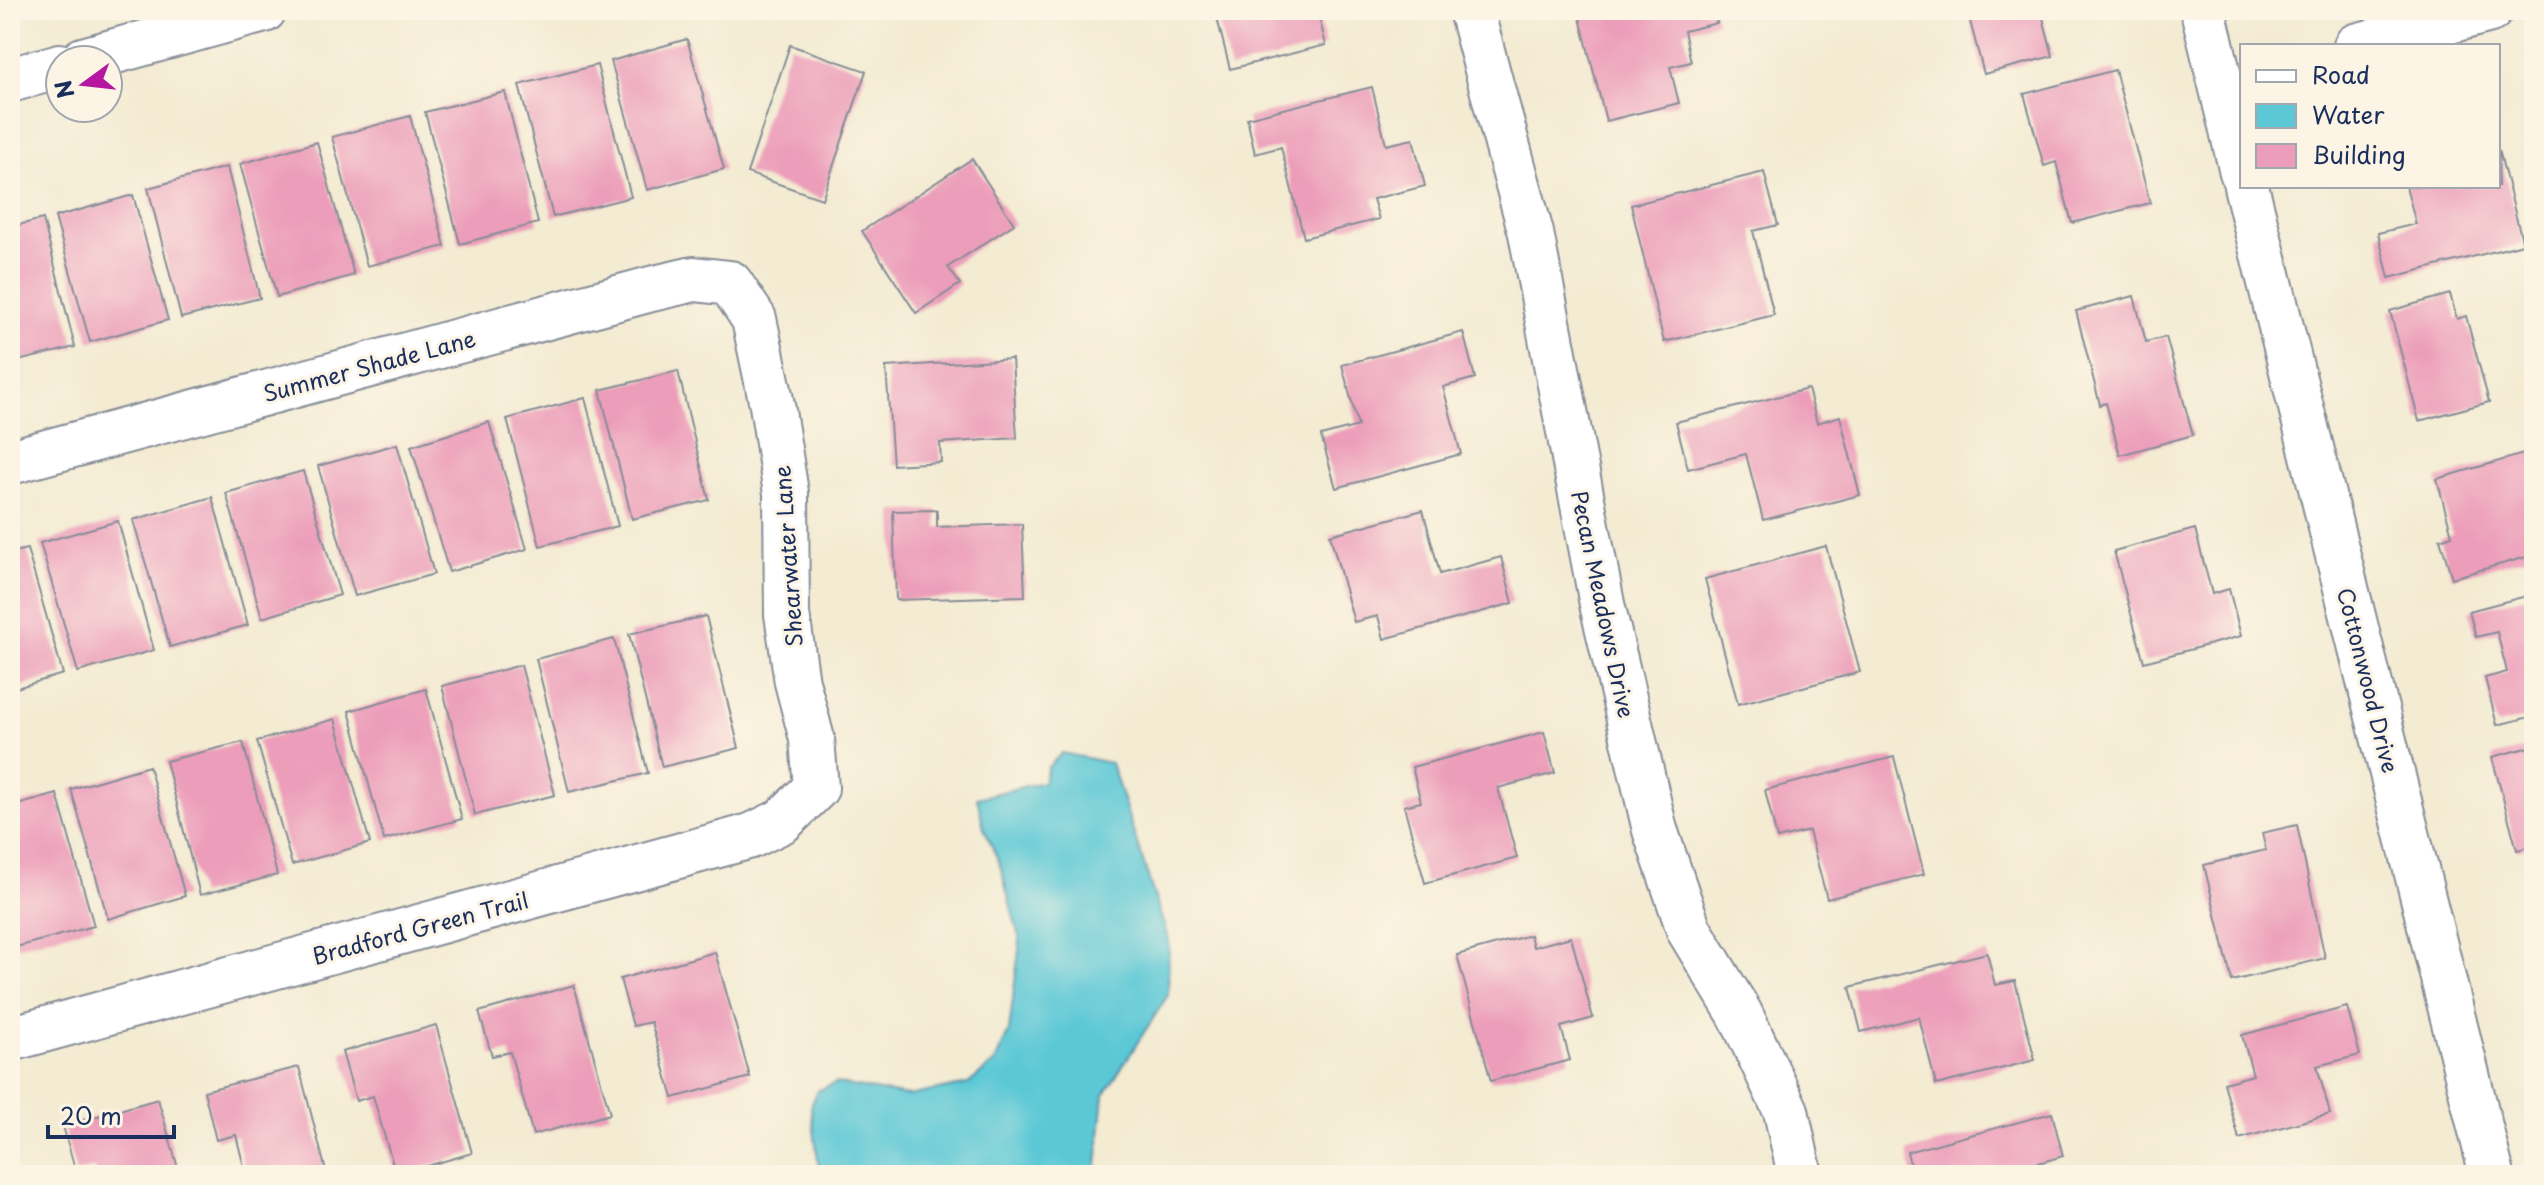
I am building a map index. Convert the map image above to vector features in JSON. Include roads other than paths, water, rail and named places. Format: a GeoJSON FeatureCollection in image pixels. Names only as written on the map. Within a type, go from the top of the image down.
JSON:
{"type":"FeatureCollection","features":[{"type":"Feature","properties":{"kind":"street"},"geometry":{"type":"LineString","coordinates":[[124,49],[264,10]]}},
{"type":"Feature","properties":{"kind":"street","name":"Pecan Meadows Drive"},"geometry":{"type":"LineString","coordinates":[[1471,10],[1531,233],[1602,604],[1655,830],[1689,930],[1740,1014],[1786,1111],[1800,1175]]}},
{"type":"Feature","properties":{"kind":"street"},"geometry":{"type":"LineString","coordinates":[[2203,10],[2231,79],[2240,155]]}},
{"type":"Feature","properties":{"kind":"street"},"geometry":{"type":"LineString","coordinates":[[2363,44],[2490,10]]}},
{"type":"Feature","properties":{"kind":"street"},"geometry":{"type":"LineString","coordinates":[[10,80],[44,70]]}},
{"type":"Feature","properties":{"kind":"street","name":"Cottonwood Drive"},"geometry":{"type":"LineString","coordinates":[[2246,188],[2492,1175]]}},
{"type":"Feature","properties":{"kind":"street","name":"Summer Shade Lane"},"geometry":{"type":"LineString","coordinates":[[10,462],[651,289],[694,279],[730,283]]}},
{"type":"Feature","properties":{"kind":"street","name":"Shearwater Lane"},"geometry":{"type":"LineString","coordinates":[[730,283],[754,319],[772,405],[786,493],[787,614],[797,682],[812,739],[816,788]]}},
{"type":"Feature","properties":{"kind":"street","name":"Bradford Green Trail"},"geometry":{"type":"LineString","coordinates":[[10,1039],[751,836],[782,821],[816,788]]}},
{"type":"Feature","properties":{"kind":"water"},"geometry":{"type":"Polygon","coordinates":[[[1062,753],[1111,763],[1169,941],[1168,995],[1104,1095],[1096,1175],[820,1175],[811,1107],[817,1091],[835,1083],[908,1096],[968,1084],[995,1062],[1009,1031],[1020,941],[1000,865],[984,828],[977,798],[1043,782],[1048,767],[1062,753]]]}}]}
